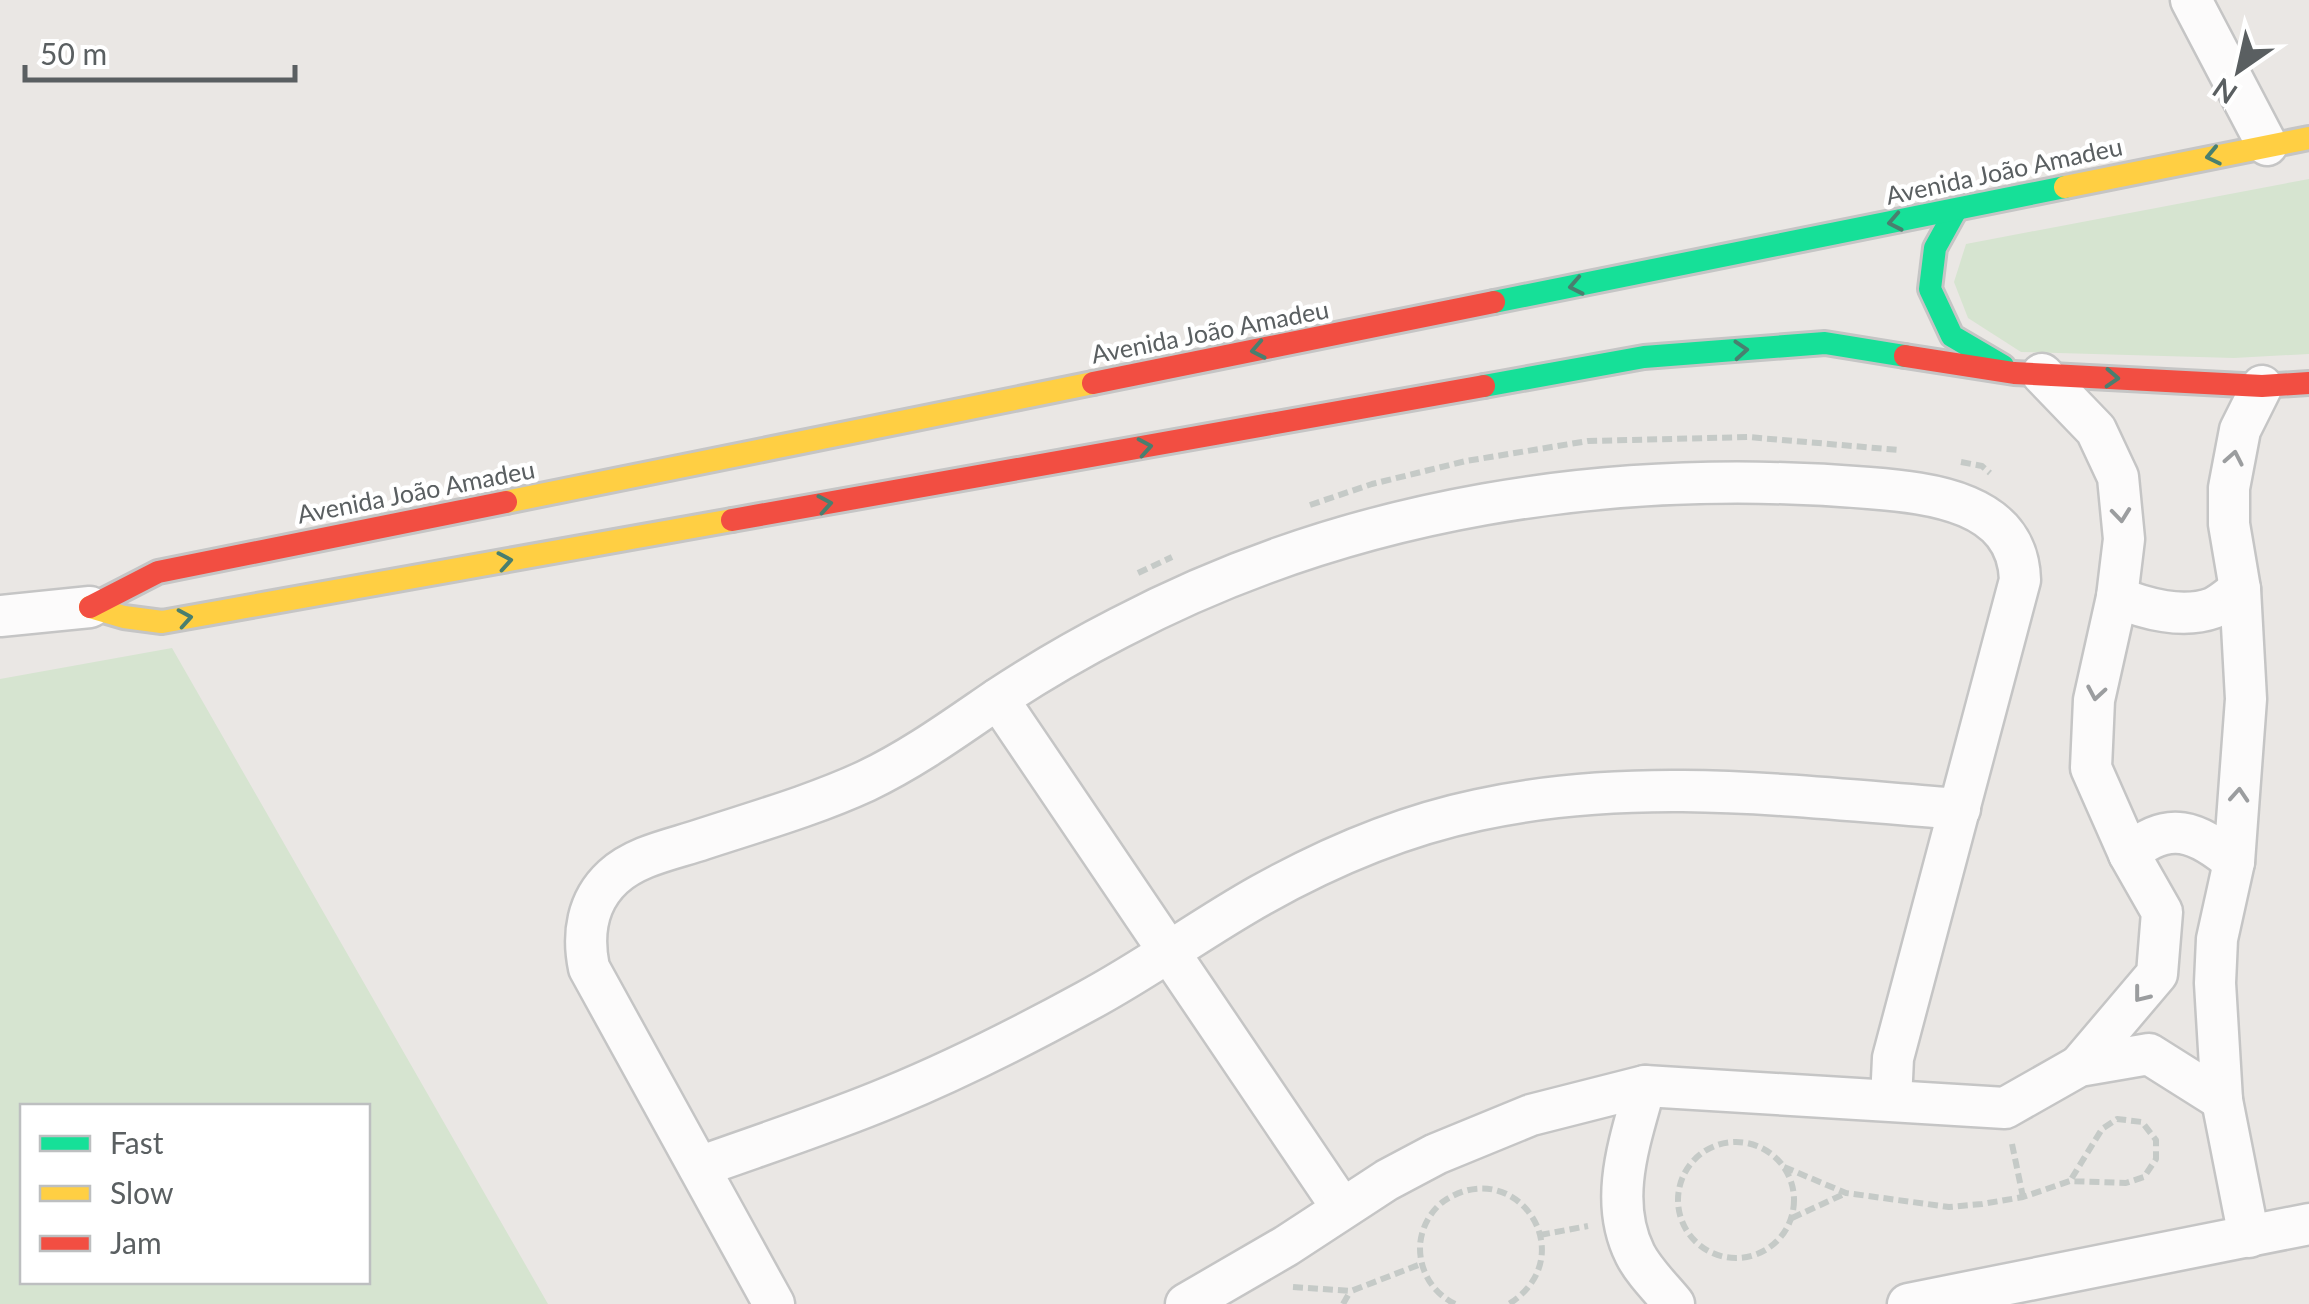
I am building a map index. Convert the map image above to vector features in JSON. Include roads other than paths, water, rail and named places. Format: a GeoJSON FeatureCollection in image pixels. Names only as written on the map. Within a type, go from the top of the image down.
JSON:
{"type":"FeatureCollection","features":[{"type":"Feature","properties":{"kind":"street"},"geometry":{"type":"LineString","coordinates":[[2191,0],[2267,145]]}},
{"type":"Feature","properties":{"kind":"street","name":"Avenida João Amadeu"},"geometry":{"type":"LineString","coordinates":[[90,606],[158,572],[2309,138]]}},
{"type":"Feature","properties":{"kind":"street"},"geometry":{"type":"LineString","coordinates":[[1956,210],[1935,248],[1930,289],[1952,336],[2028,373],[2096,430],[2118,477],[2124,539],[2094,700],[2092,768],[2129,854],[2162,912],[2157,974],[2079,1066]]}},
{"type":"Feature","properties":{"kind":"street"},"geometry":{"type":"LineString","coordinates":[[0,616],[90,606],[124,617],[162,622],[1644,357],[1825,343],[2028,373],[2262,386],[2309,383]]}},
{"type":"Feature","properties":{"kind":"street"},"geometry":{"type":"LineString","coordinates":[[2249,1237],[2222,1100],[2215,1026],[2217,939],[2234,862],[2246,699],[2229,488],[2240,430],[2262,386]]}},
{"type":"Feature","properties":{"kind":"street"},"geometry":{"type":"LineString","coordinates":[[774,1304],[590,968],[585,938],[587,922],[602,889],[615,875],[648,857],[866,781],[941,739],[998,699],[1106,635],[1186,596],[1320,544],[1478,503],[1640,483],[1722,480],[1902,491],[1984,513],[2010,538],[2020,565],[2020,580],[1893,1058],[1891,1100]]}},
{"type":"Feature","properties":{"kind":"street"},"geometry":{"type":"LineString","coordinates":[[2116,597],[2140,607],[2180,611],[2212,608],[2240,589]]}},
{"type":"Feature","properties":{"kind":"street"},"geometry":{"type":"LineString","coordinates":[[998,699],[1342,1208]]}},
{"type":"Feature","properties":{"kind":"street"},"geometry":{"type":"LineString","coordinates":[[699,1167],[838,1118],[960,1066],[1101,994],[1258,897],[1345,853],[1418,826],[1584,792],[1695,790],[1960,809]]}},
{"type":"Feature","properties":{"kind":"street"},"geometry":{"type":"LineString","coordinates":[[2129,854],[2149,836],[2170,833],[2210,842],[2234,862]]}},
{"type":"Feature","properties":{"kind":"street"},"geometry":{"type":"LineString","coordinates":[[1186,1304],[1436,1154],[1531,1115],[1645,1086],[2005,1108],[2079,1066],[2149,1054],[2222,1100]]}},
{"type":"Feature","properties":{"kind":"street"},"geometry":{"type":"LineString","coordinates":[[1645,1086],[1622,1173],[1623,1219],[1636,1256],[1674,1304]]}},
{"type":"Feature","properties":{"kind":"street"},"geometry":{"type":"LineString","coordinates":[[1908,1304],[2309,1224]]}}]}
